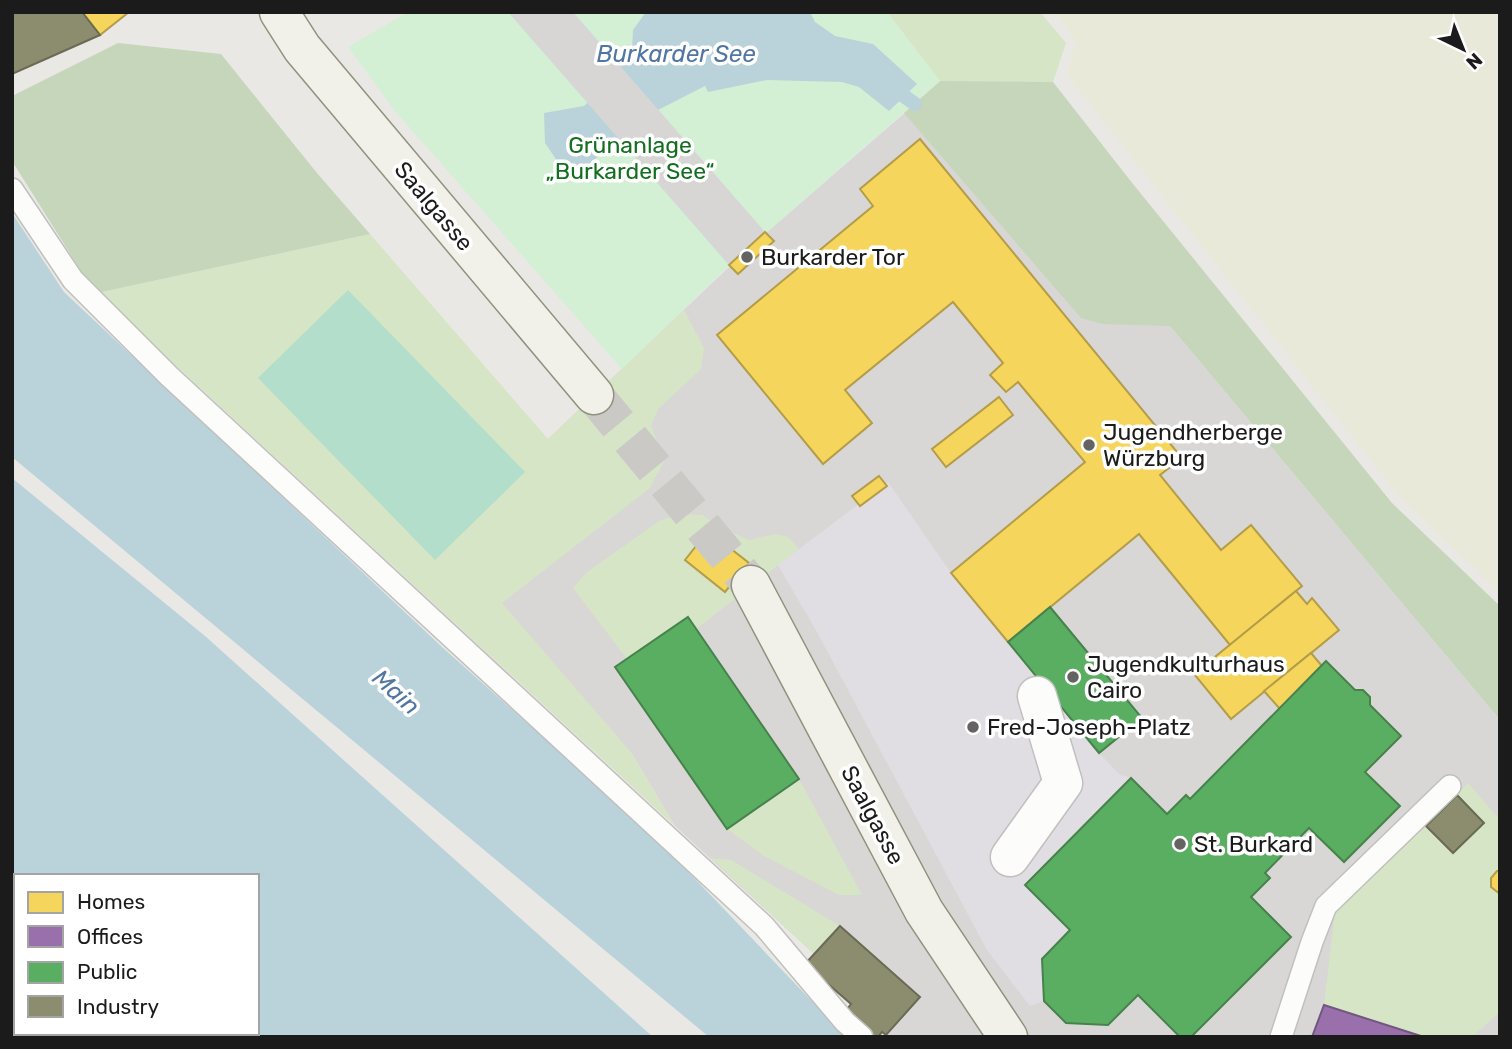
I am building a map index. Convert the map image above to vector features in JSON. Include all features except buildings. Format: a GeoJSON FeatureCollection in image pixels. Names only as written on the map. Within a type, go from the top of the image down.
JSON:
{"type":"FeatureCollection","features":[{"type":"Feature","properties":{"kind":"main road","name":"Saalgasse"},"geometry":{"type":"LineString","coordinates":[[279,12],[302,48],[594,395]]}},
{"type":"Feature","properties":{"kind":"main road","name":"Saalgasse"},"geometry":{"type":"LineString","coordinates":[[751,586],[924,911],[1008,1037]]}},
{"type":"Feature","properties":{"kind":"street"},"geometry":{"type":"LineString","coordinates":[[1010,857],[1063,783],[1037,696]]}},
{"type":"Feature","properties":{"kind":"lane"},"geometry":{"type":"LineString","coordinates":[[12,189],[73,280],[169,376],[764,926],[845,1022],[862,1037]]}},
{"type":"Feature","properties":{"kind":"lane"},"geometry":{"type":"LineString","coordinates":[[1281,1037],[1311,942],[1326,906],[1450,786]]}},
{"type":"Feature","properties":{"kind":"shaded area"},"geometry":{"type":"Polygon","coordinates":[[[915,104],[1170,326],[1500,720],[1500,1037],[887,1037],[920,997],[840,926],[814,954],[675,826],[632,754],[501,603],[548,439],[730,266],[738,274],[773,241],[766,233],[915,104]]]}},
{"type":"Feature","properties":{"kind":"shaded area","name":"Fred-Joseph-Platz"},"geometry":{"type":"Polygon","coordinates":[[[888,482],[951,573],[1099,753],[1119,774],[1131,778],[1025,885],[1070,930],[1042,959],[1044,1001],[1030,1006],[987,950],[817,632],[778,565],[888,482]]]}},
{"type":"Feature","properties":{"kind":"green space","name":"Grünanlage „Burkarder See“"},"geometry":{"type":"Polygon","coordinates":[[[408,12],[887,12],[940,81],[764,232],[622,369],[395,111],[348,47],[408,12]]]}},
{"type":"Feature","properties":{"kind":"green space"},"geometry":{"type":"Polygon","coordinates":[[[887,12],[1040,12],[1066,43],[1053,82],[982,125],[940,81],[887,12]]]}},
{"type":"Feature","properties":{"kind":"green space"},"geometry":{"type":"Polygon","coordinates":[[[1054,12],[1500,12],[1500,593],[1399,496],[1067,75],[1076,41],[1054,12]]]}},
{"type":"Feature","properties":{"kind":"green space"},"geometry":{"type":"Polygon","coordinates":[[[118,43],[221,54],[370,234],[97,293],[12,161],[12,96],[118,43]]]}},
{"type":"Feature","properties":{"kind":"green space"},"geometry":{"type":"Polygon","coordinates":[[[940,81],[1053,82],[1392,503],[1500,606],[1500,720],[1170,326],[1102,324],[1081,318],[904,113],[940,81]]]}},
{"type":"Feature","properties":{"kind":"green space"},"geometry":{"type":"Polygon","coordinates":[[[370,234],[548,439],[684,310],[704,348],[701,369],[658,409],[651,425],[664,461],[650,488],[502,603],[632,754],[675,826],[97,293],[370,234]]]}},
{"type":"Feature","properties":{"kind":"green space"},"geometry":{"type":"Polygon","coordinates":[[[348,290],[525,472],[435,560],[258,378],[348,290]]]}},
{"type":"Feature","properties":{"kind":"green space"},"geometry":{"type":"Polygon","coordinates":[[[678,514],[702,515],[749,540],[776,534],[788,537],[799,549],[696,629],[689,618],[627,659],[573,588],[587,572],[659,521],[678,514]]]}},
{"type":"Feature","properties":{"kind":"green space"},"geometry":{"type":"Polygon","coordinates":[[[799,779],[862,895],[839,895],[764,856],[727,829],[799,779]]]}},
{"type":"Feature","properties":{"kind":"green space"},"geometry":{"type":"Polygon","coordinates":[[[1468,783],[1500,820],[1500,1012],[1472,1037],[1424,1037],[1324,1005],[1335,911],[1468,783]]]}},
{"type":"Feature","properties":{"kind":"green space"},"geometry":{"type":"Polygon","coordinates":[[[711,858],[731,860],[840,926],[814,954],[711,858]]]}},
{"type":"Feature","properties":{"kind":"water","name":"Burkarder See"},"geometry":{"type":"Polygon","coordinates":[[[646,12],[810,12],[815,22],[835,36],[873,44],[917,84],[889,111],[859,87],[842,82],[767,80],[708,92],[705,86],[658,110],[586,166],[562,168],[545,143],[544,113],[584,106],[609,83],[632,51],[633,30],[646,12]]]}},
{"type":"Feature","properties":{"kind":"water","name":"Main"},"geometry":{"type":"Polygon","coordinates":[[[12,213],[64,292],[442,647],[658,840],[846,1037],[709,1037],[12,457],[12,213]]]}},
{"type":"Feature","properties":{"kind":"water"},"geometry":{"type":"Polygon","coordinates":[[[12,478],[205,636],[653,1037],[12,1037],[12,478]]]}},
{"type":"Feature","properties":{"kind":"pier"},"geometry":{"type":"Polygon","coordinates":[[[508,12],[573,12],[765,232],[729,265],[508,12]]]}},
{"type":"Feature","properties":{"kind":"waterway"},"geometry":{"type":"LineString","coordinates":[[890,86],[915,104]]}},
{"type":"Feature","properties":{"kind":"tunnel"},"geometry":{"type":"LineString","coordinates":[[594,395],[751,585]]}},
{"type":"Feature","properties":{"kind":"place","name":"Burkarder Tor"},"geometry":{"type":"Point","coordinates":[747,257]}},
{"type":"Feature","properties":{"kind":"place","name":"Jugendherberge Würzburg"},"geometry":{"type":"Point","coordinates":[1089,445]}},
{"type":"Feature","properties":{"kind":"place","name":"Jugendkulturhaus Cairo"},"geometry":{"type":"Point","coordinates":[1073,677]}},
{"type":"Feature","properties":{"kind":"place","name":"Fred-Joseph-Platz"},"geometry":{"type":"Point","coordinates":[973,727]}},
{"type":"Feature","properties":{"kind":"place","name":"St. Burkard"},"geometry":{"type":"Point","coordinates":[1180,844]}}]}
